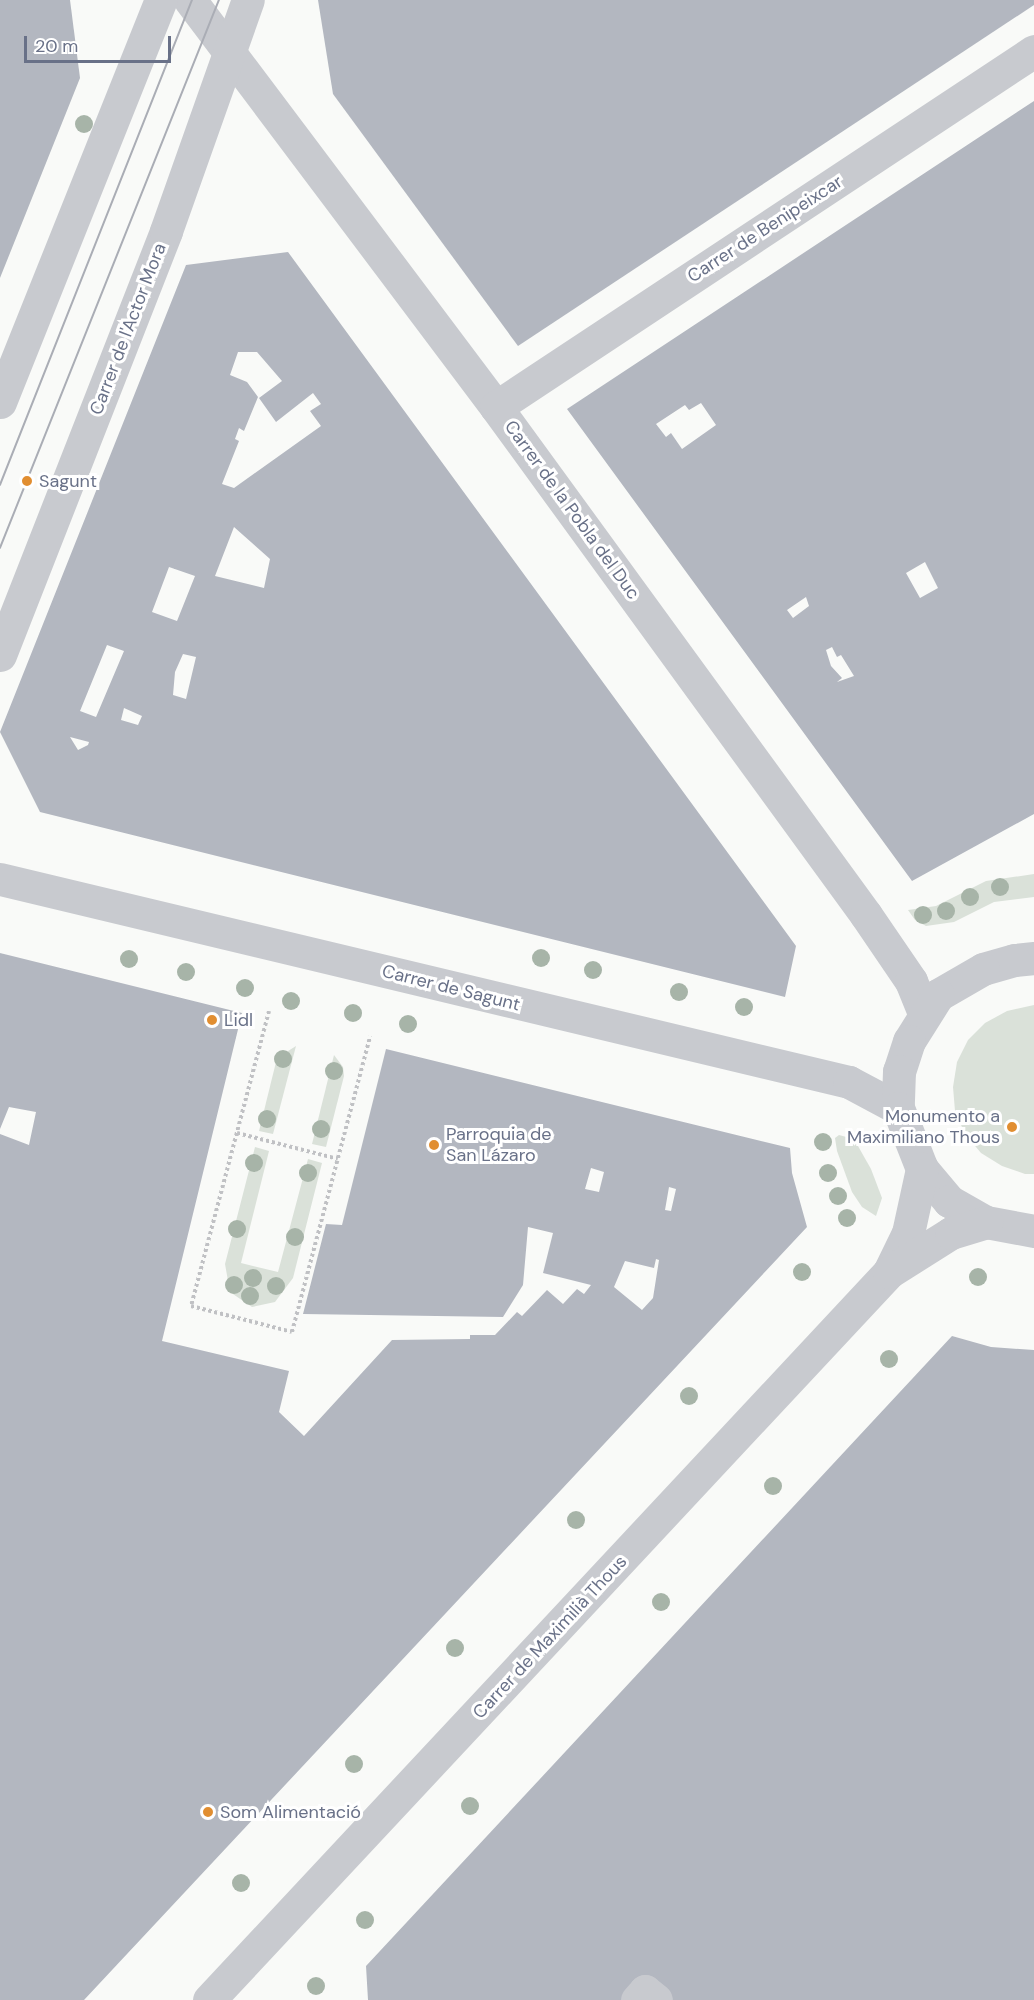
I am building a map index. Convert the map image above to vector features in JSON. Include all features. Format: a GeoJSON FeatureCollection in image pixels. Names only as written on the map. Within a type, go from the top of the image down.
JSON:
{"type":"FeatureCollection","features":[{"type":"Feature","properties":{"kind":"street"},"geometry":{"type":"LineString","coordinates":[[0,402],[161,0]]}},
{"type":"Feature","properties":{"kind":"street","name":"Carrer de l'Actor Mora"},"geometry":{"type":"LineString","coordinates":[[0,655],[166,231],[248,0]]}},
{"type":"Feature","properties":{"kind":"street","name":"Carrer de la Pobla del Duc"},"geometry":{"type":"LineString","coordinates":[[197,9],[496,407],[866,915],[911,981],[924,1013]]}},
{"type":"Feature","properties":{"kind":"street","name":"Carrer de Benipeixcar"},"geometry":{"type":"LineString","coordinates":[[496,407],[1034,51]]}},
{"type":"Feature","properties":{"kind":"street","name":"Carrer de Sagunt"},"geometry":{"type":"LineString","coordinates":[[0,879],[849,1083],[898,1108]]}},
{"type":"Feature","properties":{"kind":"street"},"geometry":{"type":"LineString","coordinates":[[1034,958],[1014,960],[960,980],[938,995],[924,1013],[899,1071],[898,1108],[922,1169],[949,1201],[986,1222],[1034,1231]]}},
{"type":"Feature","properties":{"kind":"street","name":"Carrer de Maximilià Thous"},"geometry":{"type":"LineString","coordinates":[[889,1272],[908,1233],[922,1169]]}},
{"type":"Feature","properties":{"kind":"street","name":"Carrer de Maximilià Thous"},"geometry":{"type":"LineString","coordinates":[[214,1998],[889,1272],[951,1233],[986,1222]]}},
{"type":"Feature","properties":{"kind":"street"},"geometry":{"type":"LineString","coordinates":[[637,2000],[645,1991],[656,2000]]}},
{"type":"Feature","properties":{"kind":"path"},"geometry":{"type":"LineString","coordinates":[[268,1011],[191,1306],[292,1332],[370,1036]]}},
{"type":"Feature","properties":{"kind":"path"},"geometry":{"type":"LineString","coordinates":[[237,1133],[338,1159]]}},
{"type":"Feature","properties":{"kind":"shaded area"},"geometry":{"type":"Polygon","coordinates":[[[1034,874],[1034,897],[994,902],[954,922],[926,926],[915,920],[908,910],[936,906],[986,881],[1034,874]]]}},
{"type":"Feature","properties":{"kind":"shaded area"},"geometry":{"type":"Polygon","coordinates":[[[1034,1005],[1034,1174],[1025,1174],[1002,1166],[981,1153],[965,1134],[955,1111],[953,1087],[957,1062],[968,1040],[985,1023],[1007,1011],[1034,1005]]]}},
{"type":"Feature","properties":{"kind":"shaded area"},"geometry":{"type":"Polygon","coordinates":[[[296,1046],[273,1134],[259,1131],[277,1058],[296,1046]]]}},
{"type":"Feature","properties":{"kind":"shaded area"},"geometry":{"type":"Polygon","coordinates":[[[334,1055],[343,1067],[344,1076],[326,1147],[312,1144],[334,1055]]]}},
{"type":"Feature","properties":{"kind":"shaded area"},"geometry":{"type":"Polygon","coordinates":[[[839,1135],[854,1139],[871,1169],[882,1198],[876,1216],[862,1207],[852,1192],[837,1151],[835,1138],[839,1135]]]}},
{"type":"Feature","properties":{"kind":"shaded area"},"geometry":{"type":"Polygon","coordinates":[[[255,1147],[269,1151],[241,1263],[278,1272],[308,1159],[322,1163],[293,1278],[275,1302],[252,1307],[230,1292],[225,1264],[255,1147]]]}},
{"type":"Feature","properties":{"kind":"building"},"geometry":{"type":"Polygon","coordinates":[[[0,0],[70,0],[80,78],[0,278],[0,0]]]}},
{"type":"Feature","properties":{"kind":"building"},"geometry":{"type":"Polygon","coordinates":[[[318,0],[1034,0],[1034,5],[518,346],[333,94],[318,0]]]}},
{"type":"Feature","properties":{"kind":"building"},"geometry":{"type":"Polygon","coordinates":[[[1034,101],[1034,814],[912,881],[567,409],[1034,101]],[[701,403],[689,410],[685,405],[656,424],[666,437],[671,433],[682,449],[716,425],[701,403]],[[925,562],[906,573],[920,598],[938,588],[925,562]],[[806,597],[787,610],[793,618],[809,606],[806,597]],[[832,647],[826,650],[831,666],[842,678],[837,682],[854,676],[841,655],[837,657],[832,647]]]}},
{"type":"Feature","properties":{"kind":"building"},"geometry":{"type":"Polygon","coordinates":[[[288,252],[796,946],[785,997],[40,812],[0,732],[186,265],[288,252]],[[238,352],[230,375],[247,382],[258,397],[244,431],[239,428],[235,439],[239,441],[222,484],[234,488],[321,426],[310,411],[321,404],[313,393],[276,422],[259,398],[282,381],[257,352],[238,352]],[[234,527],[215,576],[264,588],[270,559],[234,527]],[[169,567],[152,612],[177,621],[195,576],[169,567]],[[107,645],[80,711],[96,717],[124,651],[107,645]],[[183,654],[175,672],[173,695],[186,699],[196,657],[183,654]],[[124,708],[121,720],[138,725],[142,716],[124,708]],[[70,737],[78,750],[88,745],[89,742],[70,737]]]}},
{"type":"Feature","properties":{"kind":"building"},"geometry":{"type":"Polygon","coordinates":[[[0,953],[242,1013],[162,1341],[289,1371],[279,1412],[304,1436],[392,1340],[470,1339],[470,1335],[495,1335],[517,1312],[522,1316],[547,1290],[563,1304],[577,1289],[584,1294],[591,1285],[543,1273],[553,1233],[528,1227],[523,1285],[503,1317],[303,1314],[326,1224],[342,1225],[386,1049],[790,1148],[792,1173],[807,1227],[84,2000],[0,2000],[0,1134],[29,1145],[36,1112],[9,1107],[0,1129],[0,953]],[[591,1168],[585,1189],[599,1192],[604,1172],[591,1168]],[[669,1187],[665,1210],[671,1211],[676,1189],[669,1187]],[[656,1259],[654,1268],[625,1261],[614,1287],[642,1310],[653,1298],[659,1260],[656,1259]]]}},
{"type":"Feature","properties":{"kind":"building"},"geometry":{"type":"Polygon","coordinates":[[[952,1336],[991,1347],[1034,1350],[1034,2000],[368,2000],[366,1966],[952,1336]]]}},
{"type":"Feature","properties":{"kind":"tram line"},"geometry":{"type":"LineString","coordinates":[[0,485],[192,0]]}},
{"type":"Feature","properties":{"kind":"tram line"},"geometry":{"type":"LineString","coordinates":[[0,548],[219,0]]}},
{"type":"Feature","properties":{"kind":"place","name":"Sagunt"},"geometry":{"type":"Point","coordinates":[27,481]}},
{"type":"Feature","properties":{"kind":"place","name":"Lidl"},"geometry":{"type":"Point","coordinates":[212,1020]}},
{"type":"Feature","properties":{"kind":"place","name":"Monumento a Maximiliano Thous"},"geometry":{"type":"Point","coordinates":[1012,1127]}},
{"type":"Feature","properties":{"kind":"place","name":"Parroquia de San Lázaro"},"geometry":{"type":"Point","coordinates":[434,1145]}},
{"type":"Feature","properties":{"kind":"place","name":"Som Alimentació"},"geometry":{"type":"Point","coordinates":[208,1812]}}]}
